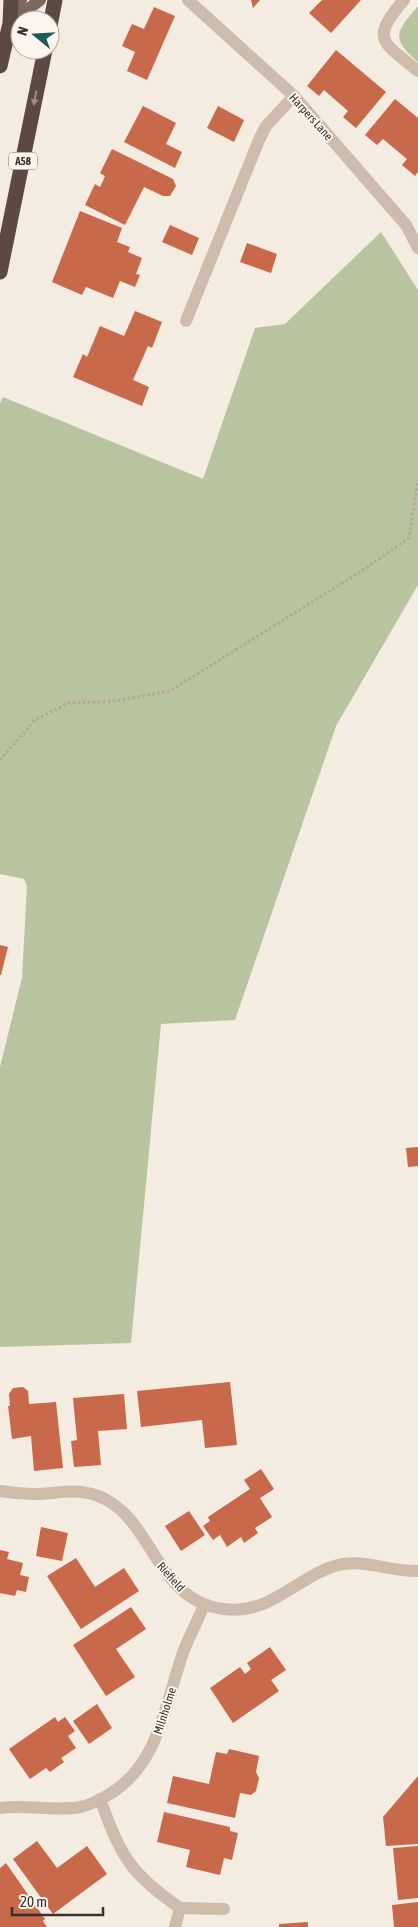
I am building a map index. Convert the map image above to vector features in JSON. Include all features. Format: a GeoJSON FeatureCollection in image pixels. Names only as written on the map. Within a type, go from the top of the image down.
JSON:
{"type":"FeatureCollection","features":[{"type":"Feature","properties":{"kind":"highway"},"geometry":{"type":"LineString","coordinates":[[0,66],[11,0]]}},
{"type":"Feature","properties":{"kind":"highway","name":"A58"},"geometry":{"type":"LineString","coordinates":[[0,272],[43,60]]}},
{"type":"Feature","properties":{"kind":"main road"},"geometry":{"type":"LineString","coordinates":[[5,27],[21,0]]}},
{"type":"Feature","properties":{"kind":"main road"},"geometry":{"type":"LineString","coordinates":[[5,27],[40,0]]}},
{"type":"Feature","properties":{"kind":"street","name":"Harpers Lane"},"geometry":{"type":"LineString","coordinates":[[188,0],[294,96],[406,225],[418,248]]}},
{"type":"Feature","properties":{"kind":"street"},"geometry":{"type":"LineString","coordinates":[[404,0],[386,21],[382,34],[386,45],[418,71]]}},
{"type":"Feature","properties":{"kind":"street"},"geometry":{"type":"LineString","coordinates":[[186,321],[259,140],[266,126],[294,96]]}},
{"type":"Feature","properties":{"kind":"street","name":"Riefield"},"geometry":{"type":"LineString","coordinates":[[0,1491],[36,1494],[70,1490],[105,1499],[119,1509],[136,1529],[170,1579],[184,1593],[204,1605],[225,1610],[262,1605],[326,1570],[343,1564],[360,1564],[405,1572],[418,1571]]}},
{"type":"Feature","properties":{"kind":"street","name":"Milnholme"},"geometry":{"type":"LineString","coordinates":[[0,1808],[20,1805],[63,1809],[82,1807],[117,1789],[131,1777],[147,1757],[159,1733],[184,1650],[204,1605]]}},
{"type":"Feature","properties":{"kind":"street"},"geometry":{"type":"LineString","coordinates":[[100,1799],[117,1844],[129,1866],[152,1889],[180,1908],[224,1909]]}},
{"type":"Feature","properties":{"kind":"street"},"geometry":{"type":"LineString","coordinates":[[176,1927],[180,1908]]}},
{"type":"Feature","properties":{"kind":"path"},"geometry":{"type":"LineString","coordinates":[[0,760],[35,720],[69,703],[115,701],[170,691],[357,574],[408,538],[418,480]]}},
{"type":"Feature","properties":{"kind":"green space"},"geometry":{"type":"Polygon","coordinates":[[[418,6],[418,62],[403,47],[399,35],[405,22],[418,6]]]}},
{"type":"Feature","properties":{"kind":"green space"},"geometry":{"type":"Polygon","coordinates":[[[381,232],[418,290],[418,585],[336,726],[235,1020],[161,1024],[131,1343],[0,1347],[0,1067],[22,978],[27,886],[24,879],[0,874],[0,403],[3,397],[203,479],[255,328],[285,324],[381,232]]]}},
{"type":"Feature","properties":{"kind":"building"},"geometry":{"type":"Polygon","coordinates":[[[251,0],[260,0],[253,8],[251,0]]]}},
{"type":"Feature","properties":{"kind":"building"},"geometry":{"type":"Polygon","coordinates":[[[322,0],[361,0],[331,33],[309,13],[322,0]]]}},
{"type":"Feature","properties":{"kind":"building"},"geometry":{"type":"Polygon","coordinates":[[[154,7],[175,16],[147,80],[127,71],[135,52],[122,46],[132,24],[144,29],[154,7]]]}},
{"type":"Feature","properties":{"kind":"building"},"geometry":{"type":"Polygon","coordinates":[[[336,50],[386,92],[356,128],[343,117],[348,111],[324,90],[319,96],[307,86],[336,50]]]}},
{"type":"Feature","properties":{"kind":"building"},"geometry":{"type":"Polygon","coordinates":[[[395,99],[418,118],[418,172],[415,176],[402,165],[407,159],[383,139],[377,145],[365,135],[395,99]]]}},
{"type":"Feature","properties":{"kind":"building"},"geometry":{"type":"Polygon","coordinates":[[[143,106],[176,123],[166,144],[182,152],[175,168],[124,142],[143,106]]]}},
{"type":"Feature","properties":{"kind":"building"},"geometry":{"type":"Polygon","coordinates":[[[218,106],[244,120],[234,142],[207,128],[218,106]]]}},
{"type":"Feature","properties":{"kind":"building"},"geometry":{"type":"Polygon","coordinates":[[[112,149],[173,179],[176,186],[170,196],[163,196],[144,187],[125,225],[85,205],[95,184],[100,187],[103,181],[105,176],[100,173],[112,149]]]}},
{"type":"Feature","properties":{"kind":"building"},"geometry":{"type":"Polygon","coordinates":[[[80,211],[122,228],[117,242],[130,247],[128,252],[142,258],[136,274],[140,275],[135,287],[120,281],[113,298],[86,287],[82,295],[52,282],[80,211]]]}},
{"type":"Feature","properties":{"kind":"building"},"geometry":{"type":"Polygon","coordinates":[[[170,225],[199,238],[192,255],[162,242],[170,225]]]}},
{"type":"Feature","properties":{"kind":"building"},"geometry":{"type":"Polygon","coordinates":[[[247,243],[277,254],[271,273],[240,262],[247,243]]]}},
{"type":"Feature","properties":{"kind":"building"},"geometry":{"type":"Polygon","coordinates":[[[135,311],[162,322],[152,348],[148,346],[133,380],[149,387],[142,406],[73,377],[83,354],[87,357],[100,326],[124,336],[135,311]]]}},
{"type":"Feature","properties":{"kind":"building"},"geometry":{"type":"Polygon","coordinates":[[[0,945],[8,947],[1,975],[0,975],[0,945]]]}},
{"type":"Feature","properties":{"kind":"building"},"geometry":{"type":"Polygon","coordinates":[[[418,1147],[418,1166],[408,1167],[406,1148],[418,1147]]]}},
{"type":"Feature","properties":{"kind":"building"},"geometry":{"type":"Polygon","coordinates":[[[230,1382],[237,1445],[205,1448],[202,1420],[141,1427],[137,1391],[230,1382]]]}},
{"type":"Feature","properties":{"kind":"building"},"geometry":{"type":"Polygon","coordinates":[[[23,1387],[28,1391],[29,1404],[56,1402],[63,1468],[34,1471],[31,1436],[12,1439],[8,1406],[10,1406],[9,1394],[13,1388],[23,1387]]]}},
{"type":"Feature","properties":{"kind":"building"},"geometry":{"type":"Polygon","coordinates":[[[124,1394],[127,1429],[98,1431],[101,1465],[74,1467],[71,1441],[77,1440],[73,1398],[124,1394]]]}},
{"type":"Feature","properties":{"kind":"building"},"geometry":{"type":"Polygon","coordinates":[[[261,1469],[274,1489],[260,1498],[272,1517],[255,1528],[258,1533],[244,1543],[241,1537],[227,1547],[220,1535],[213,1540],[203,1526],[210,1521],[208,1517],[250,1489],[244,1480],[261,1469]]]}},
{"type":"Feature","properties":{"kind":"building"},"geometry":{"type":"Polygon","coordinates":[[[189,1511],[205,1535],[181,1551],[165,1526],[189,1511]]]}},
{"type":"Feature","properties":{"kind":"building"},"geometry":{"type":"Polygon","coordinates":[[[41,1527],[68,1533],[62,1561],[36,1556],[41,1527]]]}},
{"type":"Feature","properties":{"kind":"building"},"geometry":{"type":"Polygon","coordinates":[[[0,1550],[9,1552],[7,1559],[23,1563],[20,1575],[29,1577],[26,1592],[17,1590],[15,1596],[0,1593],[0,1550]]]}},
{"type":"Feature","properties":{"kind":"building"},"geometry":{"type":"Polygon","coordinates":[[[76,1558],[95,1587],[124,1568],[139,1591],[81,1629],[47,1576],[76,1558]]]}},
{"type":"Feature","properties":{"kind":"building"},"geometry":{"type":"Polygon","coordinates":[[[131,1607],[146,1629],[116,1649],[135,1677],[106,1696],[73,1645],[131,1607]]]}},
{"type":"Feature","properties":{"kind":"building"},"geometry":{"type":"Polygon","coordinates":[[[270,1647],[286,1670],[271,1680],[279,1691],[233,1723],[210,1688],[240,1667],[245,1674],[251,1669],[247,1663],[270,1647]]]}},
{"type":"Feature","properties":{"kind":"building"},"geometry":{"type":"Polygon","coordinates":[[[97,1704],[112,1728],[89,1744],[73,1721],[97,1704]]]}},
{"type":"Feature","properties":{"kind":"building"},"geometry":{"type":"Polygon","coordinates":[[[55,1717],[58,1722],[65,1717],[75,1731],[68,1736],[76,1748],[61,1758],[64,1762],[50,1772],[46,1768],[30,1779],[9,1749],[55,1717]]]}},
{"type":"Feature","properties":{"kind":"building"},"geometry":{"type":"Polygon","coordinates":[[[229,1749],[259,1756],[256,1772],[259,1778],[256,1791],[251,1795],[240,1793],[235,1818],[167,1803],[173,1776],[209,1784],[216,1752],[227,1754],[229,1749]]]}},
{"type":"Feature","properties":{"kind":"building"},"geometry":{"type":"Polygon","coordinates":[[[418,1776],[418,1844],[386,1846],[383,1817],[418,1776]]]}},
{"type":"Feature","properties":{"kind":"building"},"geometry":{"type":"Polygon","coordinates":[[[164,1812],[230,1827],[230,1831],[238,1833],[232,1860],[224,1858],[220,1875],[186,1867],[190,1850],[157,1842],[164,1812]]]}},
{"type":"Feature","properties":{"kind":"building"},"geometry":{"type":"Polygon","coordinates":[[[37,1841],[57,1868],[87,1846],[107,1874],[53,1914],[13,1859],[37,1841]]]}},
{"type":"Feature","properties":{"kind":"building"},"geometry":{"type":"Polygon","coordinates":[[[418,1846],[418,1898],[398,1900],[393,1848],[418,1846]]]}},
{"type":"Feature","properties":{"kind":"building"},"geometry":{"type":"Polygon","coordinates":[[[6,1863],[45,1919],[43,1921],[47,1927],[0,1927],[0,1868],[6,1863]]]}},
{"type":"Feature","properties":{"kind":"building"},"geometry":{"type":"Polygon","coordinates":[[[418,1902],[418,1927],[394,1927],[392,1905],[418,1902]]]}},
{"type":"Feature","properties":{"kind":"building"},"geometry":{"type":"Polygon","coordinates":[[[308,1922],[308,1927],[279,1927],[279,1924],[308,1922]]]}}]}
